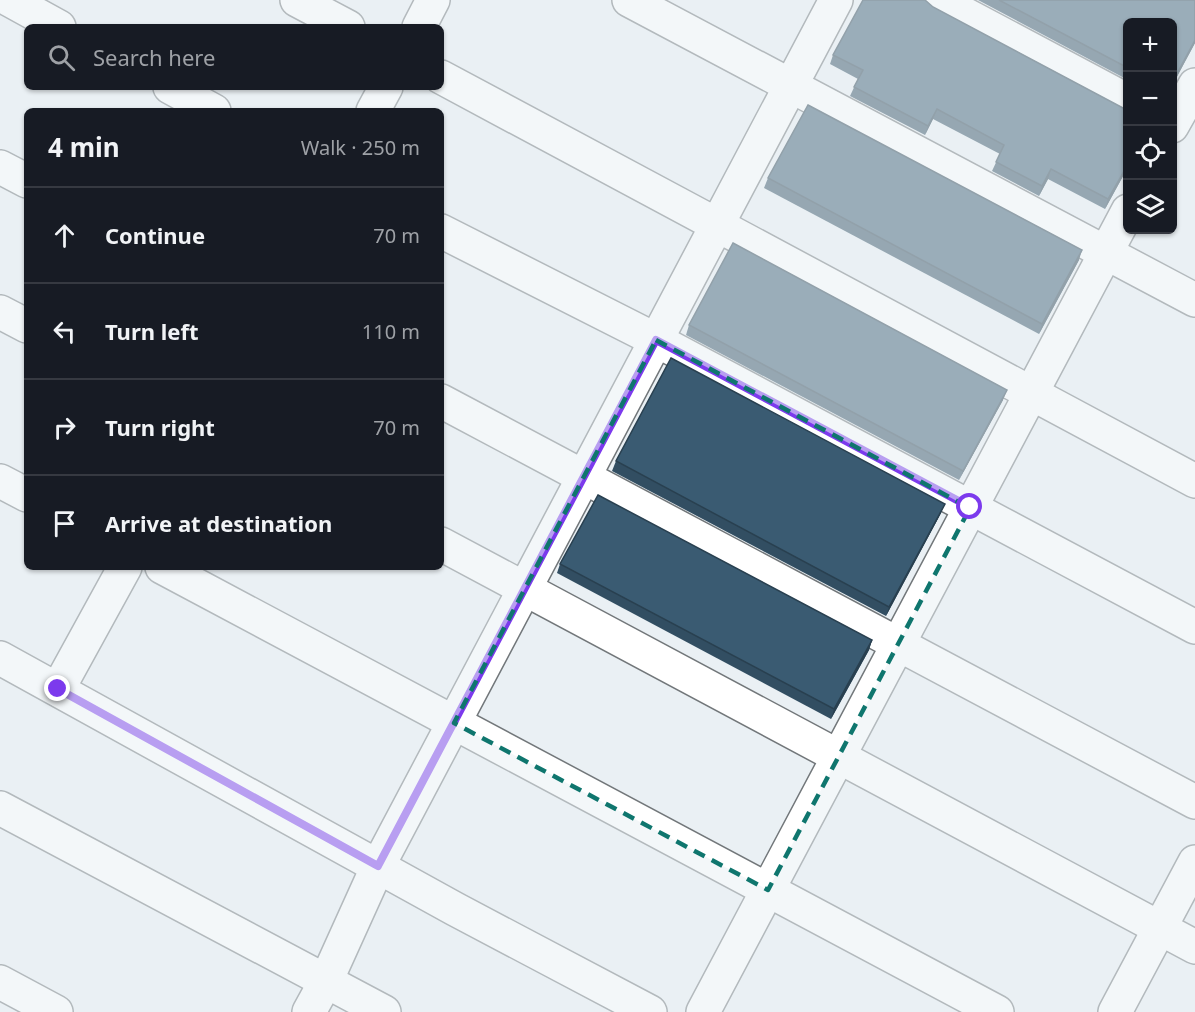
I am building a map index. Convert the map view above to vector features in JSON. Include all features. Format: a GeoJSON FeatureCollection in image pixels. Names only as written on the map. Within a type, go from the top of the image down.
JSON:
{"type":"FeatureCollection","features":[{"type":"Feature","properties":{"kind":"street"},"geometry":{"type":"LineString","coordinates":[[0,19],[10,0],[54,24]]}},
{"type":"Feature","properties":{"kind":"street"},"geometry":{"type":"LineString","coordinates":[[297,0],[342,24]]}},
{"type":"Feature","properties":{"kind":"street"},"geometry":{"type":"LineString","coordinates":[[421,24],[433,0]]}},
{"type":"Feature","properties":{"kind":"street"},"geometry":{"type":"LineString","coordinates":[[629,0],[1195,300]]}},
{"type":"Feature","properties":{"kind":"street"},"geometry":{"type":"LineString","coordinates":[[309,1012],[326,981],[378,866],[836,0]]}},
{"type":"Feature","properties":{"kind":"street"},"geometry":{"type":"LineString","coordinates":[[938,0],[1123,98]]}},
{"type":"Feature","properties":{"kind":"street"},"geometry":{"type":"LineString","coordinates":[[444,79],[1195,481]]}},
{"type":"Feature","properties":{"kind":"street"},"geometry":{"type":"LineString","coordinates":[[1177,118],[1195,85]]}},
{"type":"Feature","properties":{"kind":"street"},"geometry":{"type":"LineString","coordinates":[[176,90],[208,108]]}},
{"type":"Feature","properties":{"kind":"street"},"geometry":{"type":"LineString","coordinates":[[375,108],[384,90]]}},
{"type":"Feature","properties":{"kind":"street"},"geometry":{"type":"LineString","coordinates":[[1175,126],[1195,136]]}},
{"type":"Feature","properties":{"kind":"street"},"geometry":{"type":"LineString","coordinates":[[0,166],[24,179]]}},
{"type":"Feature","properties":{"kind":"street"},"geometry":{"type":"LineString","coordinates":[[703,1012],[1123,220]]}},
{"type":"Feature","properties":{"kind":"street"},"geometry":{"type":"LineString","coordinates":[[444,233],[656,340],[1195,627]]}},
{"type":"Feature","properties":{"kind":"street"},"geometry":{"type":"LineString","coordinates":[[0,312],[24,324]]}},
{"type":"Feature","properties":{"kind":"street"},"geometry":{"type":"LineString","coordinates":[[444,403],[1195,802]]}},
{"type":"Feature","properties":{"kind":"street"},"geometry":{"type":"LineString","coordinates":[[0,480],[24,493]]}},
{"type":"Feature","properties":{"kind":"street"},"geometry":{"type":"LineString","coordinates":[[444,546],[1195,947]]}},
{"type":"Feature","properties":{"kind":"street"},"geometry":{"type":"LineString","coordinates":[[58,689],[123,570]]}},
{"type":"Feature","properties":{"kind":"street"},"geometry":{"type":"LineString","coordinates":[[168,570],[997,1012]]}},
{"type":"Feature","properties":{"kind":"street"},"geometry":{"type":"LineString","coordinates":[[0,658],[378,866],[650,1012]]}},
{"type":"Feature","properties":{"kind":"street"},"geometry":{"type":"LineString","coordinates":[[0,808],[384,1012]]}},
{"type":"Feature","properties":{"kind":"street"},"geometry":{"type":"LineString","coordinates":[[1115,1012],[1195,861]]}},
{"type":"Feature","properties":{"kind":"street"},"geometry":{"type":"LineString","coordinates":[[0,982],[56,1012]]}},
{"type":"Feature","properties":{"kind":"highlighted area"},"geometry":{"type":"Polygon","coordinates":[[[656,340],[970,508],[768,890],[454,723],[656,340]]]}},
{"type":"Feature","properties":{"kind":"building"},"geometry":{"type":"Polygon","coordinates":[[[863,0],[925,0],[933,7],[1123,108],[1123,173],[1108,199],[1051,169],[1042,186],[996,162],[1004,145],[937,109],[928,126],[854,87],[863,70],[833,55],[863,0]]]}},
{"type":"Feature","properties":{"kind":"building"},"geometry":{"type":"Polygon","coordinates":[[[999,0],[1195,0],[1195,40],[1177,74],[1177,18],[1123,18],[1123,65],[999,0]]]}},
{"type":"Feature","properties":{"kind":"building"},"geometry":{"type":"Polygon","coordinates":[[[808,105],[1082,250],[1042,324],[768,178],[808,105]]]}},
{"type":"Feature","properties":{"kind":"building"},"geometry":{"type":"Polygon","coordinates":[[[733,243],[1007,390],[963,471],[689,325],[733,243]]]}},
{"type":"Feature","properties":{"kind":"building"},"geometry":{"type":"Polygon","coordinates":[[[671,358],[945,504],[889,607],[616,461],[671,358]]]}},
{"type":"Feature","properties":{"kind":"building"},"geometry":{"type":"Polygon","coordinates":[[[598,495],[872,640],[834,709],[560,564],[598,495]]]}},
{"type":"Feature","properties":{"kind":"route"},"geometry":{"type":"LineString","coordinates":[[58,689],[378,866],[656,340],[970,507]]}}]}
